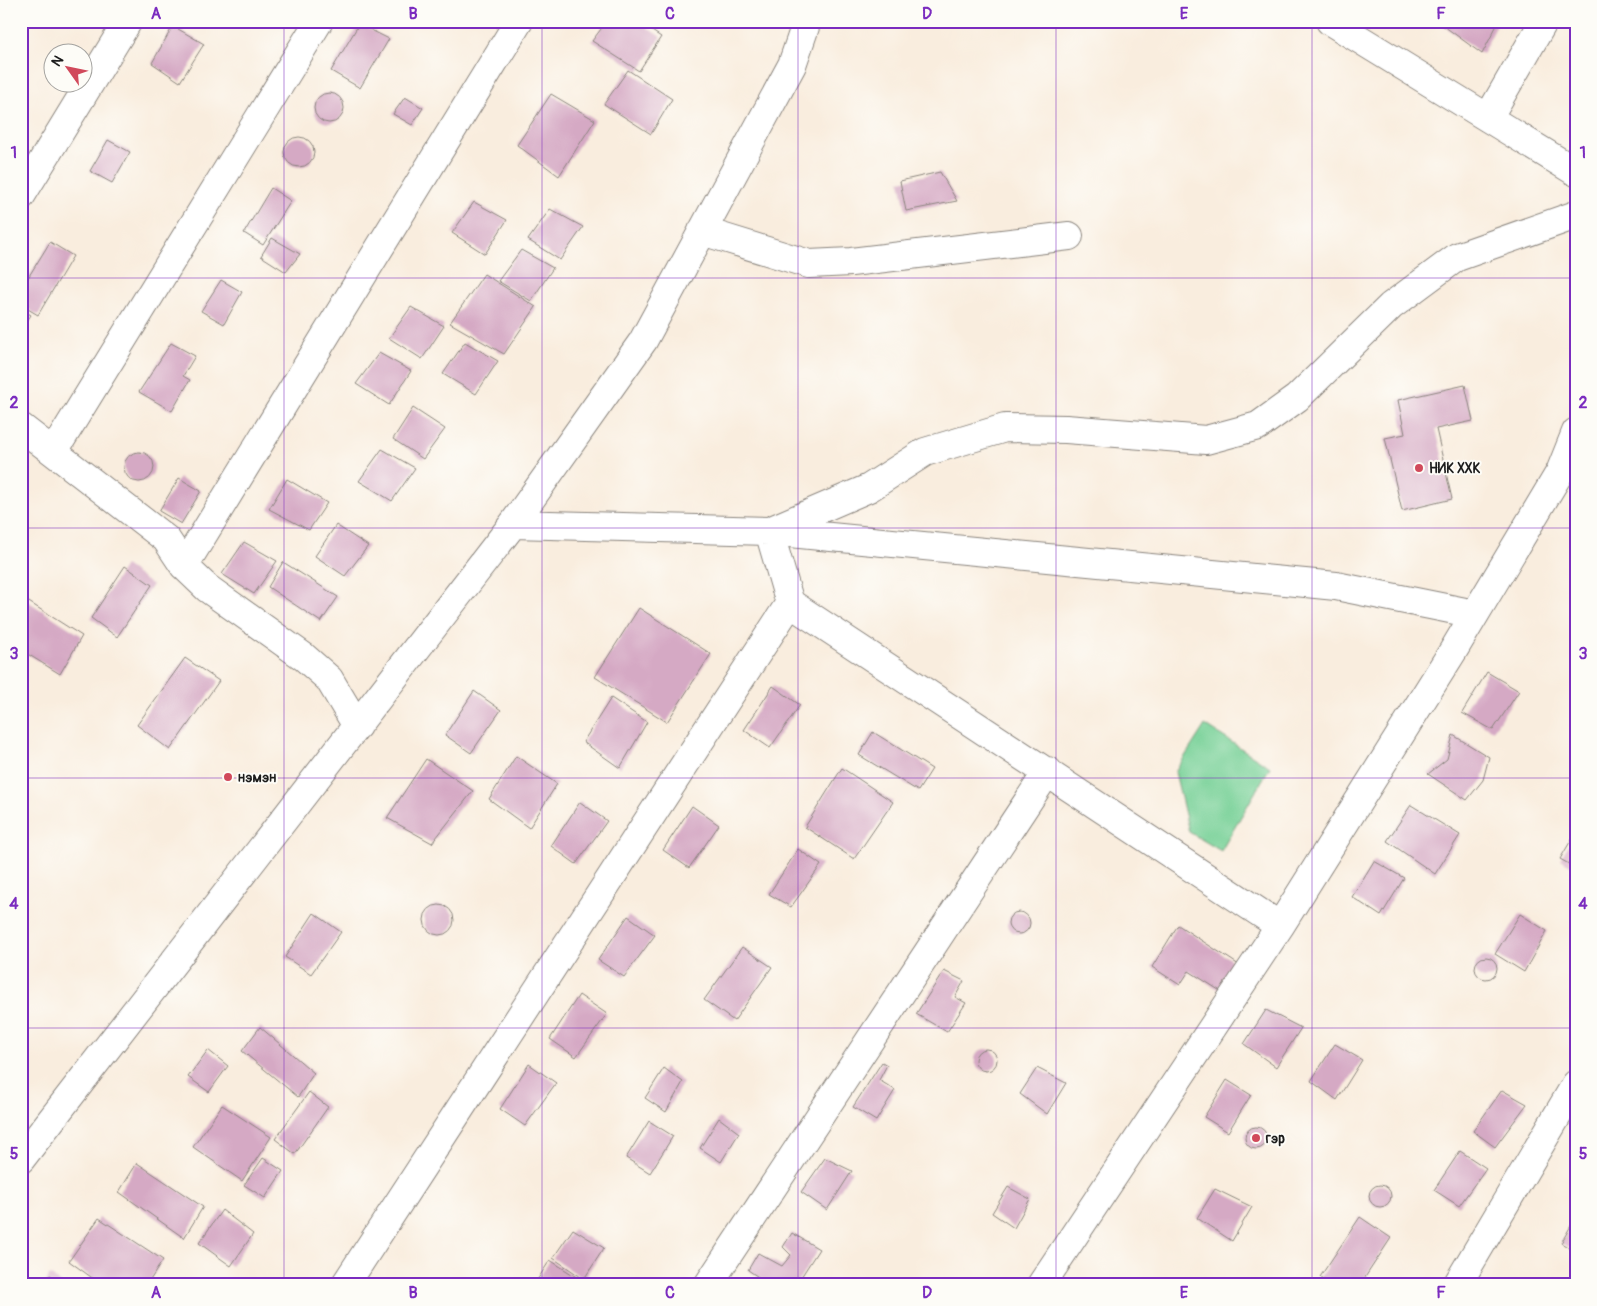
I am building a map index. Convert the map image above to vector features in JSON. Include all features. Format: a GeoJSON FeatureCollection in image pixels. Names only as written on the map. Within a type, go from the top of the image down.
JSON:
{"type":"FeatureCollection","features":[{"type":"Feature","properties":{"kind":"street"},"geometry":{"type":"LineString","coordinates":[[21,196],[128,21]]}},
{"type":"Feature","properties":{"kind":"street"},"geometry":{"type":"LineString","coordinates":[[54,451],[319,21]]}},
{"type":"Feature","properties":{"kind":"street"},"geometry":{"type":"LineString","coordinates":[[184,566],[519,21]]}},
{"type":"Feature","properties":{"kind":"street"},"geometry":{"type":"LineString","coordinates":[[21,1159],[513,524],[643,341],[792,65],[807,21]]}},
{"type":"Feature","properties":{"kind":"street"},"geometry":{"type":"LineString","coordinates":[[1330,21],[1576,172]]}},
{"type":"Feature","properties":{"kind":"street"},"geometry":{"type":"LineString","coordinates":[[1488,118],[1544,21]]}},
{"type":"Feature","properties":{"kind":"street"},"geometry":{"type":"LineString","coordinates":[[770,531],[869,488],[925,452],[1005,428],[1066,429],[1206,440],[1258,426],[1297,398],[1391,306],[1457,257],[1576,215]]}},
{"type":"Feature","properties":{"kind":"street"},"geometry":{"type":"LineString","coordinates":[[702,231],[809,264],[850,262],[1069,236]]}},
{"type":"Feature","properties":{"kind":"street"},"geometry":{"type":"LineString","coordinates":[[21,427],[166,539],[184,566],[207,588],[304,657],[329,679],[357,726]]}},
{"type":"Feature","properties":{"kind":"street"},"geometry":{"type":"LineString","coordinates":[[1041,1285],[1280,926],[1475,614],[1560,472],[1576,432]]}},
{"type":"Feature","properties":{"kind":"street"},"geometry":{"type":"LineString","coordinates":[[513,524],[770,531],[896,545],[1336,586],[1475,614]]}},
{"type":"Feature","properties":{"kind":"street"},"geometry":{"type":"LineString","coordinates":[[770,531],[790,603],[1048,771],[1280,926]]}},
{"type":"Feature","properties":{"kind":"street"},"geometry":{"type":"LineString","coordinates":[[345,1285],[790,603]]}},
{"type":"Feature","properties":{"kind":"street"},"geometry":{"type":"LineString","coordinates":[[708,1285],[1048,771]]}},
{"type":"Feature","properties":{"kind":"street"},"geometry":{"type":"LineString","coordinates":[[1457,1285],[1576,1084]]}},
{"type":"Feature","properties":{"kind":"green space"},"geometry":{"type":"Polygon","coordinates":[[[1205,725],[1270,767],[1221,851],[1189,832],[1175,772],[1205,725]]]}},
{"type":"Feature","properties":{"kind":"building"},"geometry":{"type":"Polygon","coordinates":[[[607,21],[637,21],[661,37],[639,71],[592,41],[607,21]]]}},
{"type":"Feature","properties":{"kind":"building"},"geometry":{"type":"Polygon","coordinates":[[[1437,21],[1499,21],[1482,54],[1437,21]]]}},
{"type":"Feature","properties":{"kind":"building"},"geometry":{"type":"Polygon","coordinates":[[[359,24],[389,39],[360,88],[331,71],[359,24]]]}},
{"type":"Feature","properties":{"kind":"building"},"geometry":{"type":"Polygon","coordinates":[[[173,26],[204,44],[180,82],[152,63],[173,26]]]}},
{"type":"Feature","properties":{"kind":"building"},"geometry":{"type":"Polygon","coordinates":[[[628,70],[672,99],[651,134],[604,104],[628,70]]]}},
{"type":"Feature","properties":{"kind":"building"},"geometry":{"type":"Polygon","coordinates":[[[329,93],[335,94],[343,102],[343,114],[335,122],[329,123],[323,122],[315,114],[314,108],[315,102],[323,94],[329,93]]]}},
{"type":"Feature","properties":{"kind":"building"},"geometry":{"type":"Polygon","coordinates":[[[551,94],[595,120],[559,176],[517,145],[551,94]]]}},
{"type":"Feature","properties":{"kind":"building"},"geometry":{"type":"Polygon","coordinates":[[[405,97],[423,108],[412,125],[393,114],[405,97]]]}},
{"type":"Feature","properties":{"kind":"building"},"geometry":{"type":"Polygon","coordinates":[[[299,137],[305,138],[313,146],[313,158],[305,166],[299,167],[293,166],[285,158],[284,152],[285,146],[293,138],[299,137]]]}},
{"type":"Feature","properties":{"kind":"building"},"geometry":{"type":"Polygon","coordinates":[[[108,140],[130,152],[112,183],[90,171],[108,140]]]}},
{"type":"Feature","properties":{"kind":"building"},"geometry":{"type":"Polygon","coordinates":[[[940,172],[957,201],[906,211],[900,181],[940,172]]]}},
{"type":"Feature","properties":{"kind":"building"},"geometry":{"type":"Polygon","coordinates":[[[271,188],[291,201],[263,245],[244,233],[271,188]]]}},
{"type":"Feature","properties":{"kind":"building"},"geometry":{"type":"Polygon","coordinates":[[[474,202],[507,220],[485,254],[452,233],[474,202]]]}},
{"type":"Feature","properties":{"kind":"building"},"geometry":{"type":"Polygon","coordinates":[[[550,209],[583,227],[560,260],[528,240],[550,209]]]}},
{"type":"Feature","properties":{"kind":"building"},"geometry":{"type":"Polygon","coordinates":[[[272,238],[300,254],[286,272],[261,256],[272,238]]]}},
{"type":"Feature","properties":{"kind":"building"},"geometry":{"type":"Polygon","coordinates":[[[50,242],[73,256],[38,315],[21,305],[21,289],[50,242]]]}},
{"type":"Feature","properties":{"kind":"building"},"geometry":{"type":"Polygon","coordinates":[[[521,250],[553,268],[531,301],[498,281],[521,250]]]}},
{"type":"Feature","properties":{"kind":"building"},"geometry":{"type":"Polygon","coordinates":[[[484,274],[536,307],[504,354],[450,323],[484,274]]]}},
{"type":"Feature","properties":{"kind":"building"},"geometry":{"type":"Polygon","coordinates":[[[221,280],[242,292],[224,324],[201,311],[221,280]]]}},
{"type":"Feature","properties":{"kind":"building"},"geometry":{"type":"Polygon","coordinates":[[[411,307],[444,326],[422,359],[389,338],[411,307]]]}},
{"type":"Feature","properties":{"kind":"building"},"geometry":{"type":"Polygon","coordinates":[[[21,309],[31,315],[21,330],[21,309]]]}},
{"type":"Feature","properties":{"kind":"building"},"geometry":{"type":"Polygon","coordinates":[[[465,342],[498,361],[476,394],[443,374],[465,342]]]}},
{"type":"Feature","properties":{"kind":"building"},"geometry":{"type":"Polygon","coordinates":[[[171,343],[195,356],[183,376],[190,380],[172,411],[139,392],[171,343]]]}},
{"type":"Feature","properties":{"kind":"building"},"geometry":{"type":"Polygon","coordinates":[[[379,353],[411,371],[389,405],[356,384],[379,353]]]}},
{"type":"Feature","properties":{"kind":"building","name":"НИК ХХК"},"geometry":{"type":"Polygon","coordinates":[[[1465,385],[1473,421],[1436,429],[1452,499],[1402,511],[1385,438],[1405,434],[1398,400],[1465,385]]]}},
{"type":"Feature","properties":{"kind":"building"},"geometry":{"type":"Polygon","coordinates":[[[413,408],[445,429],[423,459],[393,439],[413,408]]]}},
{"type":"Feature","properties":{"kind":"building"},"geometry":{"type":"Polygon","coordinates":[[[382,449],[415,468],[392,501],[359,481],[382,449]]]}},
{"type":"Feature","properties":{"kind":"building"},"geometry":{"type":"Polygon","coordinates":[[[139,452],[145,453],[153,461],[153,473],[145,481],[139,482],[133,481],[125,473],[124,467],[125,461],[133,453],[139,452]]]}},
{"type":"Feature","properties":{"kind":"building"},"geometry":{"type":"Polygon","coordinates":[[[179,478],[201,491],[181,524],[159,511],[179,478]]]}},
{"type":"Feature","properties":{"kind":"building"},"geometry":{"type":"Polygon","coordinates":[[[287,479],[327,503],[309,530],[269,509],[287,479]]]}},
{"type":"Feature","properties":{"kind":"building"},"geometry":{"type":"Polygon","coordinates":[[[336,525],[368,546],[345,576],[315,556],[336,525]]]}},
{"type":"Feature","properties":{"kind":"building"},"geometry":{"type":"Polygon","coordinates":[[[244,542],[277,561],[254,594],[222,574],[244,542]]]}},
{"type":"Feature","properties":{"kind":"building"},"geometry":{"type":"Polygon","coordinates":[[[283,562],[338,597],[321,622],[268,587],[283,562]]]}},
{"type":"Feature","properties":{"kind":"building"},"geometry":{"type":"Polygon","coordinates":[[[125,566],[152,585],[117,637],[91,618],[125,566]]]}},
{"type":"Feature","properties":{"kind":"building"},"geometry":{"type":"Polygon","coordinates":[[[21,597],[82,636],[60,674],[21,650],[21,597]]]}},
{"type":"Feature","properties":{"kind":"building"},"geometry":{"type":"Polygon","coordinates":[[[639,608],[711,654],[667,722],[595,677],[639,608]]]}},
{"type":"Feature","properties":{"kind":"building"},"geometry":{"type":"Polygon","coordinates":[[[185,658],[219,681],[170,750],[137,725],[185,658]]]}},
{"type":"Feature","properties":{"kind":"building"},"geometry":{"type":"Polygon","coordinates":[[[1487,672],[1519,691],[1493,730],[1462,713],[1487,672]]]}},
{"type":"Feature","properties":{"kind":"building"},"geometry":{"type":"Polygon","coordinates":[[[773,686],[800,705],[770,748],[744,730],[773,686]]]}},
{"type":"Feature","properties":{"kind":"building"},"geometry":{"type":"Polygon","coordinates":[[[474,691],[501,710],[471,753],[445,735],[474,691]]]}},
{"type":"Feature","properties":{"kind":"building"},"geometry":{"type":"Polygon","coordinates":[[[611,698],[647,722],[620,768],[583,742],[611,698]]]}},
{"type":"Feature","properties":{"kind":"building"},"geometry":{"type":"Polygon","coordinates":[[[873,732],[932,769],[918,791],[859,755],[873,732]]]}},
{"type":"Feature","properties":{"kind":"building"},"geometry":{"type":"Polygon","coordinates":[[[1453,735],[1489,757],[1483,780],[1467,800],[1428,774],[1447,759],[1453,735]]]}},
{"type":"Feature","properties":{"kind":"building"},"geometry":{"type":"Polygon","coordinates":[[[516,756],[557,784],[529,828],[489,799],[516,756]]]}},
{"type":"Feature","properties":{"kind":"building"},"geometry":{"type":"Polygon","coordinates":[[[426,759],[473,791],[432,843],[387,818],[426,759]]]}},
{"type":"Feature","properties":{"kind":"building"},"geometry":{"type":"Polygon","coordinates":[[[842,768],[893,802],[854,859],[805,827],[842,768]]]}},
{"type":"Feature","properties":{"kind":"building"},"geometry":{"type":"Polygon","coordinates":[[[580,802],[607,821],[576,864],[551,846],[580,802]]]}},
{"type":"Feature","properties":{"kind":"building"},"geometry":{"type":"Polygon","coordinates":[[[1411,805],[1460,835],[1435,874],[1387,841],[1411,805]]]}},
{"type":"Feature","properties":{"kind":"building"},"geometry":{"type":"Polygon","coordinates":[[[692,806],[719,825],[689,868],[663,850],[692,806]]]}},
{"type":"Feature","properties":{"kind":"building"},"geometry":{"type":"Polygon","coordinates":[[[1576,832],[1576,868],[1560,859],[1576,832]]]}},
{"type":"Feature","properties":{"kind":"building"},"geometry":{"type":"Polygon","coordinates":[[[798,849],[821,865],[791,907],[769,894],[798,849]]]}},
{"type":"Feature","properties":{"kind":"building"},"geometry":{"type":"Polygon","coordinates":[[[1374,861],[1404,878],[1381,916],[1352,897],[1374,861]]]}},
{"type":"Feature","properties":{"kind":"building"},"geometry":{"type":"Polygon","coordinates":[[[439,905],[445,906],[453,914],[453,926],[445,934],[439,935],[433,934],[425,926],[424,920],[425,914],[433,906],[439,905]]]}},
{"type":"Feature","properties":{"kind":"building"},"geometry":{"type":"Polygon","coordinates":[[[1019,912],[1027,915],[1030,923],[1027,931],[1019,934],[1011,931],[1008,923],[1011,915],[1019,912]]]}},
{"type":"Feature","properties":{"kind":"building"},"geometry":{"type":"Polygon","coordinates":[[[314,913],[341,932],[311,974],[285,957],[314,913]]]}},
{"type":"Feature","properties":{"kind":"building"},"geometry":{"type":"Polygon","coordinates":[[[1520,914],[1547,931],[1524,972],[1495,954],[1520,914]]]}},
{"type":"Feature","properties":{"kind":"building"},"geometry":{"type":"Polygon","coordinates":[[[628,916],[655,935],[624,977],[598,960],[628,916]]]}},
{"type":"Feature","properties":{"kind":"building"},"geometry":{"type":"Polygon","coordinates":[[[1178,925],[1239,965],[1222,992],[1189,971],[1180,985],[1152,967],[1178,925]]]}},
{"type":"Feature","properties":{"kind":"building"},"geometry":{"type":"Polygon","coordinates":[[[742,947],[772,967],[734,1021],[704,1000],[742,947]]]}},
{"type":"Feature","properties":{"kind":"building"},"geometry":{"type":"Polygon","coordinates":[[[1486,957],[1494,960],[1497,968],[1494,976],[1486,979],[1478,976],[1475,968],[1478,960],[1486,957]]]}},
{"type":"Feature","properties":{"kind":"building"},"geometry":{"type":"Polygon","coordinates":[[[944,971],[964,981],[955,997],[966,1003],[947,1032],[916,1014],[944,971]]]}},
{"type":"Feature","properties":{"kind":"building"},"geometry":{"type":"Polygon","coordinates":[[[579,995],[607,1014],[576,1057],[550,1039],[579,995]]]}},
{"type":"Feature","properties":{"kind":"building"},"geometry":{"type":"Polygon","coordinates":[[[1266,1010],[1301,1028],[1276,1067],[1244,1044],[1266,1010]]]}},
{"type":"Feature","properties":{"kind":"building"},"geometry":{"type":"Polygon","coordinates":[[[260,1027],[314,1073],[298,1097],[242,1051],[260,1027]]]}},
{"type":"Feature","properties":{"kind":"building"},"geometry":{"type":"Polygon","coordinates":[[[1335,1044],[1362,1060],[1337,1100],[1311,1081],[1335,1044]]]}},
{"type":"Feature","properties":{"kind":"building"},"geometry":{"type":"Polygon","coordinates":[[[986,1049],[994,1052],[997,1060],[994,1068],[986,1071],[978,1068],[975,1060],[978,1052],[986,1049]]]}},
{"type":"Feature","properties":{"kind":"building"},"geometry":{"type":"Polygon","coordinates":[[[208,1050],[228,1066],[209,1092],[188,1077],[208,1050]]]}},
{"type":"Feature","properties":{"kind":"building"},"geometry":{"type":"Polygon","coordinates":[[[882,1062],[887,1065],[879,1080],[895,1090],[876,1121],[853,1107],[882,1062]]]}},
{"type":"Feature","properties":{"kind":"building"},"geometry":{"type":"Polygon","coordinates":[[[529,1064],[556,1083],[525,1126],[500,1109],[529,1064]]]}},
{"type":"Feature","properties":{"kind":"building"},"geometry":{"type":"Polygon","coordinates":[[[664,1068],[683,1082],[666,1112],[645,1098],[664,1068]]]}},
{"type":"Feature","properties":{"kind":"building"},"geometry":{"type":"Polygon","coordinates":[[[1037,1068],[1066,1083],[1047,1114],[1020,1094],[1037,1068]]]}},
{"type":"Feature","properties":{"kind":"building"},"geometry":{"type":"Polygon","coordinates":[[[1227,1080],[1251,1095],[1228,1132],[1204,1117],[1227,1080]]]}},
{"type":"Feature","properties":{"kind":"building"},"geometry":{"type":"Polygon","coordinates":[[[1502,1090],[1527,1104],[1495,1147],[1473,1131],[1502,1090]]]}},
{"type":"Feature","properties":{"kind":"building"},"geometry":{"type":"Polygon","coordinates":[[[309,1092],[328,1107],[295,1154],[275,1139],[309,1092]]]}},
{"type":"Feature","properties":{"kind":"building"},"geometry":{"type":"Polygon","coordinates":[[[222,1105],[271,1137],[242,1181],[193,1147],[222,1105]]]}},
{"type":"Feature","properties":{"kind":"building"},"geometry":{"type":"Polygon","coordinates":[[[719,1118],[739,1133],[721,1162],[700,1148],[719,1118]]]}},
{"type":"Feature","properties":{"kind":"building"},"geometry":{"type":"Polygon","coordinates":[[[649,1121],[673,1136],[650,1173],[626,1158],[649,1121]]]}},
{"type":"Feature","properties":{"kind":"building","name":"гэр"},"geometry":{"type":"Polygon","coordinates":[[[1256,1127],[1264,1130],[1267,1138],[1264,1146],[1256,1149],[1248,1146],[1245,1138],[1248,1130],[1256,1127]]]}},
{"type":"Feature","properties":{"kind":"building"},"geometry":{"type":"Polygon","coordinates":[[[1460,1151],[1486,1168],[1459,1206],[1434,1190],[1460,1151]]]}},
{"type":"Feature","properties":{"kind":"building"},"geometry":{"type":"Polygon","coordinates":[[[263,1158],[283,1171],[265,1198],[244,1185],[263,1158]]]}},
{"type":"Feature","properties":{"kind":"building"},"geometry":{"type":"Polygon","coordinates":[[[825,1158],[852,1171],[827,1210],[801,1192],[825,1158]]]}},
{"type":"Feature","properties":{"kind":"building"},"geometry":{"type":"Polygon","coordinates":[[[137,1163],[203,1207],[184,1238],[119,1192],[137,1163]]]}},
{"type":"Feature","properties":{"kind":"building"},"geometry":{"type":"Polygon","coordinates":[[[1380,1185],[1388,1188],[1391,1196],[1388,1204],[1380,1207],[1372,1204],[1369,1196],[1372,1188],[1380,1185]]]}},
{"type":"Feature","properties":{"kind":"building"},"geometry":{"type":"Polygon","coordinates":[[[1008,1187],[1030,1199],[1014,1228],[992,1213],[1008,1187]]]}},
{"type":"Feature","properties":{"kind":"building"},"geometry":{"type":"Polygon","coordinates":[[[1215,1189],[1252,1207],[1232,1241],[1197,1218],[1215,1189]]]}},
{"type":"Feature","properties":{"kind":"building"},"geometry":{"type":"Polygon","coordinates":[[[222,1210],[253,1234],[231,1266],[199,1243],[222,1210]]]}},
{"type":"Feature","properties":{"kind":"building"},"geometry":{"type":"Polygon","coordinates":[[[1360,1217],[1391,1238],[1360,1285],[1331,1285],[1320,1277],[1360,1217]]]}},
{"type":"Feature","properties":{"kind":"building"},"geometry":{"type":"Polygon","coordinates":[[[1576,1217],[1576,1252],[1561,1243],[1576,1217]]]}},
{"type":"Feature","properties":{"kind":"building"},"geometry":{"type":"Polygon","coordinates":[[[99,1218],[163,1260],[147,1285],[102,1285],[69,1261],[99,1218]]]}},
{"type":"Feature","properties":{"kind":"building"},"geometry":{"type":"Polygon","coordinates":[[[573,1229],[604,1248],[584,1279],[553,1258],[573,1229]]]}},
{"type":"Feature","properties":{"kind":"building"},"geometry":{"type":"Polygon","coordinates":[[[792,1233],[819,1249],[796,1285],[770,1285],[748,1270],[758,1253],[782,1266],[791,1255],[783,1247],[792,1233]]]}},
{"type":"Feature","properties":{"kind":"building"},"geometry":{"type":"Polygon","coordinates":[[[550,1260],[578,1278],[573,1285],[534,1285],[550,1260]]]}},
{"type":"Feature","properties":{"kind":"building"},"geometry":{"type":"Polygon","coordinates":[[[50,1275],[63,1285],[44,1285],[50,1275]]]}},
{"type":"Feature","properties":{"kind":"place","name":"НИК ХХК"},"geometry":{"type":"Point","coordinates":[1419,468]}},
{"type":"Feature","properties":{"kind":"place","name":"нэмэн"},"geometry":{"type":"Point","coordinates":[228,777]}},
{"type":"Feature","properties":{"kind":"place","name":"гэр"},"geometry":{"type":"Point","coordinates":[1256,1138]}}]}
